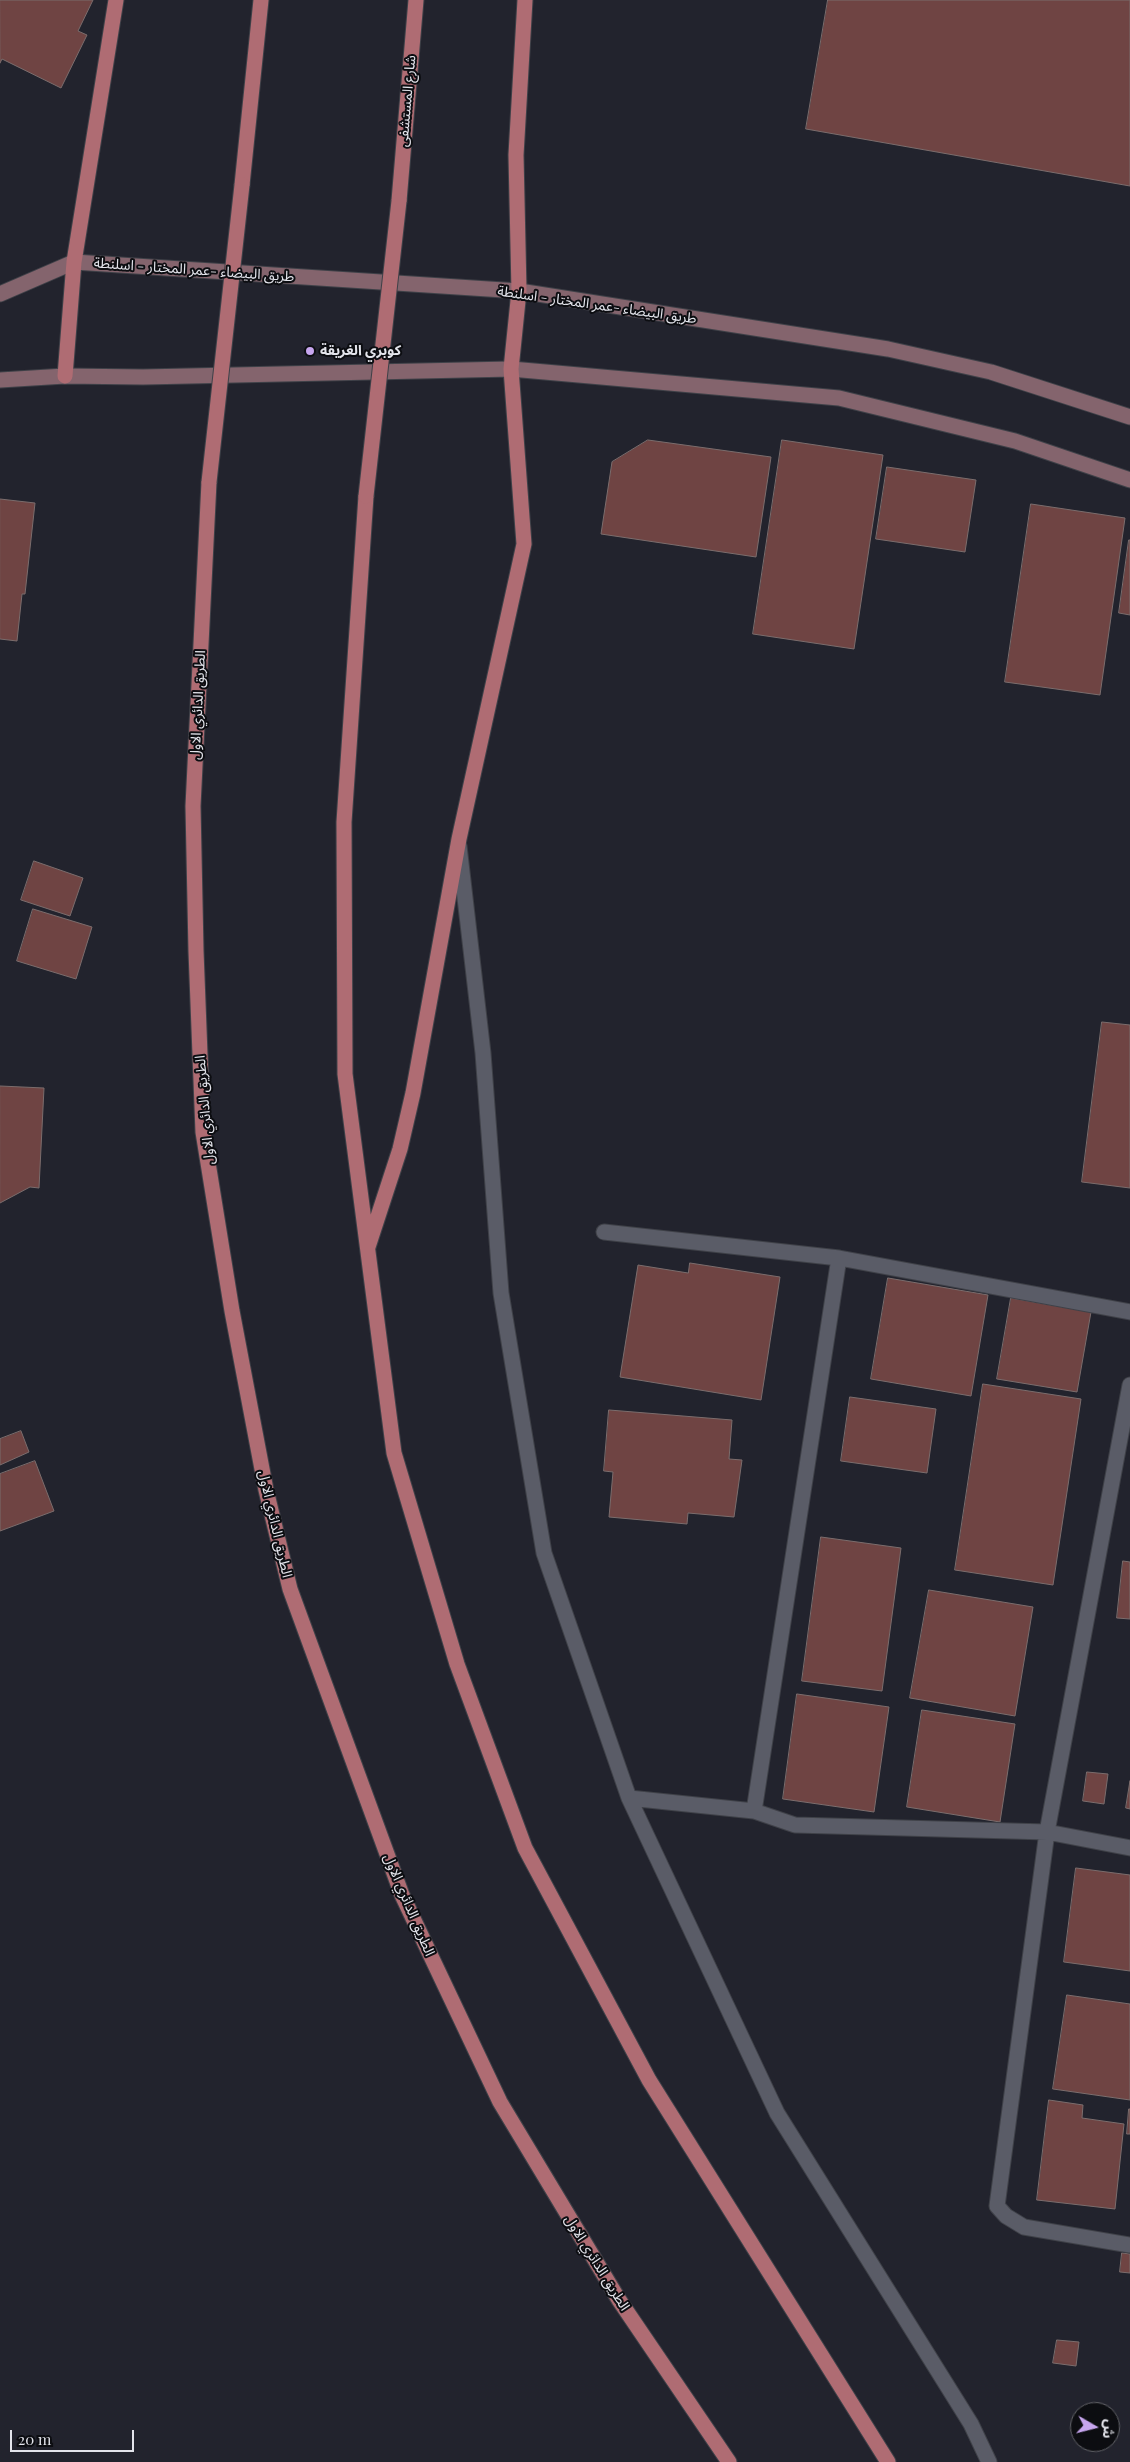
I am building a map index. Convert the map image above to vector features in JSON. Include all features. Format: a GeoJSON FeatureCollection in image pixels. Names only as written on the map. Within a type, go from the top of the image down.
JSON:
{"type":"FeatureCollection","features":[{"type":"Feature","properties":{"kind":"main road"},"geometry":{"type":"LineString","coordinates":[[65,376],[74,262],[116,0]]}},
{"type":"Feature","properties":{"kind":"main road","name":"الطريق الدائري الاول"},"geometry":{"type":"LineString","coordinates":[[261,0],[209,482],[193,806],[203,1132],[235,1330],[266,1490],[290,1589],[402,1896],[500,2102],[619,2300],[729,2462]]}},
{"type":"Feature","properties":{"kind":"main road","name":"شارع المستشفى"},"geometry":{"type":"LineString","coordinates":[[367,1251],[345,1074],[344,822],[366,496],[399,202],[416,0]]}},
{"type":"Feature","properties":{"kind":"main road"},"geometry":{"type":"LineString","coordinates":[[525,0],[516,154],[519,291],[511,369],[524,544],[458,839],[413,1092],[400,1149],[367,1251],[394,1453],[457,1664],[525,1848],[649,2080],[888,2462]]}},
{"type":"Feature","properties":{"kind":"main road","name":"طريق البيضاء -عمر المختار - اسلنطة"},"geometry":{"type":"LineString","coordinates":[[0,294],[74,262],[519,291],[888,349],[991,372],[1130,416]]}},
{"type":"Feature","properties":{"kind":"main road"},"geometry":{"type":"LineString","coordinates":[[0,380],[65,376],[143,377],[511,369],[839,398],[1015,441],[1130,480]]}},
{"type":"Feature","properties":{"kind":"street"},"geometry":{"type":"LineString","coordinates":[[458,839],[483,1053],[501,1293],[544,1553],[629,1798],[778,2113],[970,2424],[989,2462]]}},
{"type":"Feature","properties":{"kind":"street"},"geometry":{"type":"LineString","coordinates":[[604,1232],[839,1258],[1130,1312]]}},
{"type":"Feature","properties":{"kind":"street"},"geometry":{"type":"LineString","coordinates":[[754,1811],[839,1258]]}},
{"type":"Feature","properties":{"kind":"street"},"geometry":{"type":"LineString","coordinates":[[1130,1385],[1047,1832],[997,2206],[1006,2216],[1024,2227],[1130,2245]]}},
{"type":"Feature","properties":{"kind":"street"},"geometry":{"type":"LineString","coordinates":[[629,1798],[754,1811],[795,1825],[1047,1832],[1130,1848]]}},
{"type":"Feature","properties":{"kind":"building"},"geometry":{"type":"Polygon","coordinates":[[[0,0],[93,0],[78,31],[87,35],[61,88],[2,59],[0,63],[0,0]]]}},
{"type":"Feature","properties":{"kind":"building"},"geometry":{"type":"Polygon","coordinates":[[[828,0],[1130,0],[1130,186],[806,129],[828,0]]]}},
{"type":"Feature","properties":{"kind":"building"},"geometry":{"type":"Polygon","coordinates":[[[648,440],[771,457],[756,557],[601,534],[612,462],[648,440]]]}},
{"type":"Feature","properties":{"kind":"building"},"geometry":{"type":"Polygon","coordinates":[[[782,440],[883,455],[854,649],[753,634],[782,440]]]}},
{"type":"Feature","properties":{"kind":"building"},"geometry":{"type":"Polygon","coordinates":[[[887,467],[976,480],[965,552],[876,539],[887,467]]]}},
{"type":"Feature","properties":{"kind":"building"},"geometry":{"type":"Polygon","coordinates":[[[0,499],[35,503],[25,594],[22,594],[17,641],[0,639],[0,499]]]}},
{"type":"Feature","properties":{"kind":"building"},"geometry":{"type":"Polygon","coordinates":[[[1031,504],[1125,518],[1100,695],[1005,682],[1031,504]]]}},
{"type":"Feature","properties":{"kind":"building"},"geometry":{"type":"Polygon","coordinates":[[[1130,540],[1130,615],[1119,613],[1130,540]]]}},
{"type":"Feature","properties":{"kind":"building"},"geometry":{"type":"Polygon","coordinates":[[[34,861],[83,878],[70,916],[21,900],[34,861]]]}},
{"type":"Feature","properties":{"kind":"building"},"geometry":{"type":"Polygon","coordinates":[[[33,909],[92,927],[76,979],[17,961],[33,909]]]}},
{"type":"Feature","properties":{"kind":"building"},"geometry":{"type":"Polygon","coordinates":[[[1102,1022],[1130,1025],[1130,1188],[1082,1182],[1102,1022]]]}},
{"type":"Feature","properties":{"kind":"building"},"geometry":{"type":"Polygon","coordinates":[[[0,1086],[44,1088],[39,1188],[30,1187],[0,1203],[0,1086]]]}},
{"type":"Feature","properties":{"kind":"building"},"geometry":{"type":"Polygon","coordinates":[[[690,1263],[780,1277],[761,1400],[620,1377],[638,1265],[688,1273],[690,1263]]]}},
{"type":"Feature","properties":{"kind":"building"},"geometry":{"type":"Polygon","coordinates":[[[888,1278],[988,1295],[971,1396],[871,1379],[888,1278]]]}},
{"type":"Feature","properties":{"kind":"building"},"geometry":{"type":"Polygon","coordinates":[[[1011,1298],[1091,1312],[1077,1392],[997,1379],[1011,1298]]]}},
{"type":"Feature","properties":{"kind":"building"},"geometry":{"type":"Polygon","coordinates":[[[983,1384],[1081,1399],[1053,1585],[955,1570],[983,1384]]]}},
{"type":"Feature","properties":{"kind":"building"},"geometry":{"type":"Polygon","coordinates":[[[850,1397],[936,1409],[927,1473],[841,1461],[850,1397]]]}},
{"type":"Feature","properties":{"kind":"building"},"geometry":{"type":"Polygon","coordinates":[[[609,1410],[732,1420],[729,1459],[742,1460],[734,1517],[688,1513],[687,1524],[609,1517],[613,1472],[604,1471],[609,1410]]]}},
{"type":"Feature","properties":{"kind":"building"},"geometry":{"type":"Polygon","coordinates":[[[21,1431],[29,1452],[0,1465],[0,1439],[21,1431]]]}},
{"type":"Feature","properties":{"kind":"building"},"geometry":{"type":"Polygon","coordinates":[[[35,1461],[54,1511],[0,1531],[0,1474],[35,1461]]]}},
{"type":"Feature","properties":{"kind":"building"},"geometry":{"type":"Polygon","coordinates":[[[821,1537],[901,1548],[882,1691],[802,1681],[821,1537]]]}},
{"type":"Feature","properties":{"kind":"building"},"geometry":{"type":"Polygon","coordinates":[[[1123,1561],[1130,1562],[1130,1619],[1117,1618],[1123,1561]]]}},
{"type":"Feature","properties":{"kind":"building"},"geometry":{"type":"Polygon","coordinates":[[[929,1590],[1033,1607],[1015,1716],[910,1698],[929,1590]]]}},
{"type":"Feature","properties":{"kind":"building"},"geometry":{"type":"Polygon","coordinates":[[[797,1694],[889,1707],[874,1812],[783,1799],[797,1694]]]}},
{"type":"Feature","properties":{"kind":"building"},"geometry":{"type":"Polygon","coordinates":[[[922,1710],[1015,1724],[1000,1822],[907,1807],[922,1710]]]}},
{"type":"Feature","properties":{"kind":"building"},"geometry":{"type":"Polygon","coordinates":[[[1087,1772],[1108,1774],[1104,1804],[1083,1801],[1087,1772]]]}},
{"type":"Feature","properties":{"kind":"building"},"geometry":{"type":"Polygon","coordinates":[[[1130,1781],[1130,1809],[1126,1808],[1130,1781]]]}},
{"type":"Feature","properties":{"kind":"building"},"geometry":{"type":"Polygon","coordinates":[[[1076,1868],[1130,1875],[1130,1971],[1064,1962],[1076,1868]]]}},
{"type":"Feature","properties":{"kind":"building"},"geometry":{"type":"Polygon","coordinates":[[[1067,1995],[1130,2004],[1130,2100],[1053,2089],[1067,1995]]]}},
{"type":"Feature","properties":{"kind":"building"},"geometry":{"type":"Polygon","coordinates":[[[1049,2100],[1083,2105],[1082,2118],[1124,2124],[1115,2209],[1037,2200],[1049,2100]]]}},
{"type":"Feature","properties":{"kind":"building"},"geometry":{"type":"Polygon","coordinates":[[[1129,2109],[1130,2134],[1127,2134],[1129,2109]]]}},
{"type":"Feature","properties":{"kind":"building"},"geometry":{"type":"Polygon","coordinates":[[[1122,2253],[1130,2254],[1130,2273],[1120,2272],[1122,2253]]]}},
{"type":"Feature","properties":{"kind":"building"},"geometry":{"type":"Polygon","coordinates":[[[1057,2340],[1079,2342],[1076,2366],[1053,2363],[1057,2340]]]}},
{"type":"Feature","properties":{"kind":"place","name":"كوبري الغريقة"},"geometry":{"type":"Point","coordinates":[310,351]}}]}
